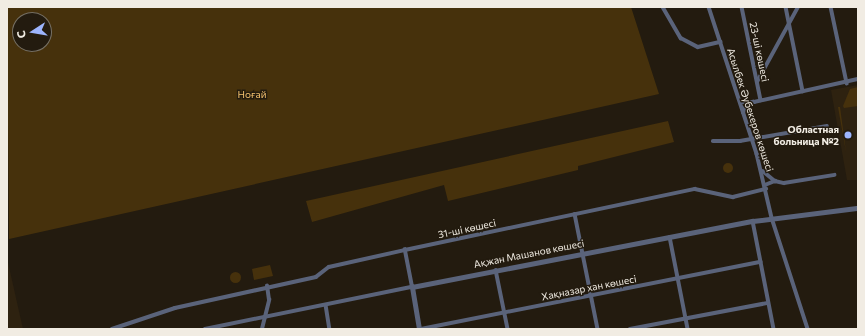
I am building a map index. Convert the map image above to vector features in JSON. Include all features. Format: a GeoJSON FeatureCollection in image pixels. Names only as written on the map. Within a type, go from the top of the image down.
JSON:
{"type":"FeatureCollection","features":[{"type":"Feature","properties":{"kind":"street"},"geometry":{"type":"LineString","coordinates":[[663,7],[681,38],[698,47],[720,42]]}},
{"type":"Feature","properties":{"kind":"street","name":"Асылбек Әубекеров көшесі"},"geometry":{"type":"LineString","coordinates":[[709,7],[763,171],[772,218],[808,329]]}},
{"type":"Feature","properties":{"kind":"street","name":"23-ші көшесі"},"geometry":{"type":"LineString","coordinates":[[742,7],[761,100]]}},
{"type":"Feature","properties":{"kind":"street"},"geometry":{"type":"LineString","coordinates":[[786,7],[803,91]]}},
{"type":"Feature","properties":{"kind":"street"},"geometry":{"type":"LineString","coordinates":[[757,82],[798,7]]}},
{"type":"Feature","properties":{"kind":"street"},"geometry":{"type":"LineString","coordinates":[[831,7],[847,83]]}},
{"type":"Feature","properties":{"kind":"street"},"geometry":{"type":"LineString","coordinates":[[740,102],[754,102],[847,83],[858,79]]}},
{"type":"Feature","properties":{"kind":"street"},"geometry":{"type":"LineString","coordinates":[[743,113],[745,108],[754,102]]}},
{"type":"Feature","properties":{"kind":"street"},"geometry":{"type":"LineString","coordinates":[[713,141],[752,139],[827,126]]}},
{"type":"Feature","properties":{"kind":"street"},"geometry":{"type":"LineString","coordinates":[[763,171],[776,181],[784,183],[834,175]]}},
{"type":"Feature","properties":{"kind":"street","name":"31-ші көшесі"},"geometry":{"type":"LineString","coordinates":[[112,329],[175,308],[267,286],[316,277],[329,267],[405,250],[695,189],[718,192],[733,197],[765,187],[776,181]]}},
{"type":"Feature","properties":{"kind":"street","name":"Ақжан Машанов көшесі"},"geometry":{"type":"LineString","coordinates":[[205,329],[412,286],[753,221],[858,208]]}},
{"type":"Feature","properties":{"kind":"street"},"geometry":{"type":"LineString","coordinates":[[575,214],[598,329]]}},
{"type":"Feature","properties":{"kind":"street"},"geometry":{"type":"LineString","coordinates":[[753,221],[774,329]]}},
{"type":"Feature","properties":{"kind":"street"},"geometry":{"type":"LineString","coordinates":[[670,237],[688,329]]}},
{"type":"Feature","properties":{"kind":"street"},"geometry":{"type":"LineString","coordinates":[[405,250],[420,329]]}},
{"type":"Feature","properties":{"kind":"street","name":"Хақназар хан көшесі"},"geometry":{"type":"LineString","coordinates":[[420,329],[760,262]]}},
{"type":"Feature","properties":{"kind":"street"},"geometry":{"type":"LineString","coordinates":[[496,270],[508,329]]}},
{"type":"Feature","properties":{"kind":"street"},"geometry":{"type":"LineString","coordinates":[[262,329],[269,300],[267,286]]}},
{"type":"Feature","properties":{"kind":"street"},"geometry":{"type":"LineString","coordinates":[[630,329],[768,302]]}},
{"type":"Feature","properties":{"kind":"street"},"geometry":{"type":"LineString","coordinates":[[326,304],[330,329]]}},
{"type":"Feature","properties":{"kind":"shaded area","name":"Областная больница №2"},"geometry":{"type":"Polygon","coordinates":[[[858,85],[858,180],[847,180],[831,90],[858,85]]]}},
{"type":"Feature","properties":{"kind":"shaded area"},"geometry":{"type":"Polygon","coordinates":[[[7,258],[23,329],[7,329],[7,258]]]}},
{"type":"Feature","properties":{"kind":"green space","name":"Ноғай"},"geometry":{"type":"Polygon","coordinates":[[[7,7],[631,7],[659,94],[9,239],[7,7]]]}},
{"type":"Feature","properties":{"kind":"green space"},"geometry":{"type":"Polygon","coordinates":[[[858,87],[858,106],[844,108],[843,106],[850,89],[858,87]]]}},
{"type":"Feature","properties":{"kind":"green space"},"geometry":{"type":"Polygon","coordinates":[[[838,107],[840,107],[846,152],[838,107]]]}},
{"type":"Feature","properties":{"kind":"green space"},"geometry":{"type":"Polygon","coordinates":[[[668,121],[674,142],[578,166],[578,170],[448,201],[444,185],[312,222],[306,201],[668,121]]]}},
{"type":"Feature","properties":{"kind":"green space"},"geometry":{"type":"Polygon","coordinates":[[[728,163],[733,168],[728,173],[723,168],[728,163]]]}},
{"type":"Feature","properties":{"kind":"green space"},"geometry":{"type":"Polygon","coordinates":[[[270,265],[273,276],[254,280],[252,269],[270,265]]]}},
{"type":"Feature","properties":{"kind":"green space"},"geometry":{"type":"Polygon","coordinates":[[[233,272],[237,272],[239,273],[239,281],[233,282],[230,279],[230,275],[233,272]]]}},
{"type":"Feature","properties":{"kind":"place","name":"Областная больница №2"},"geometry":{"type":"Point","coordinates":[848,135]}}]}
